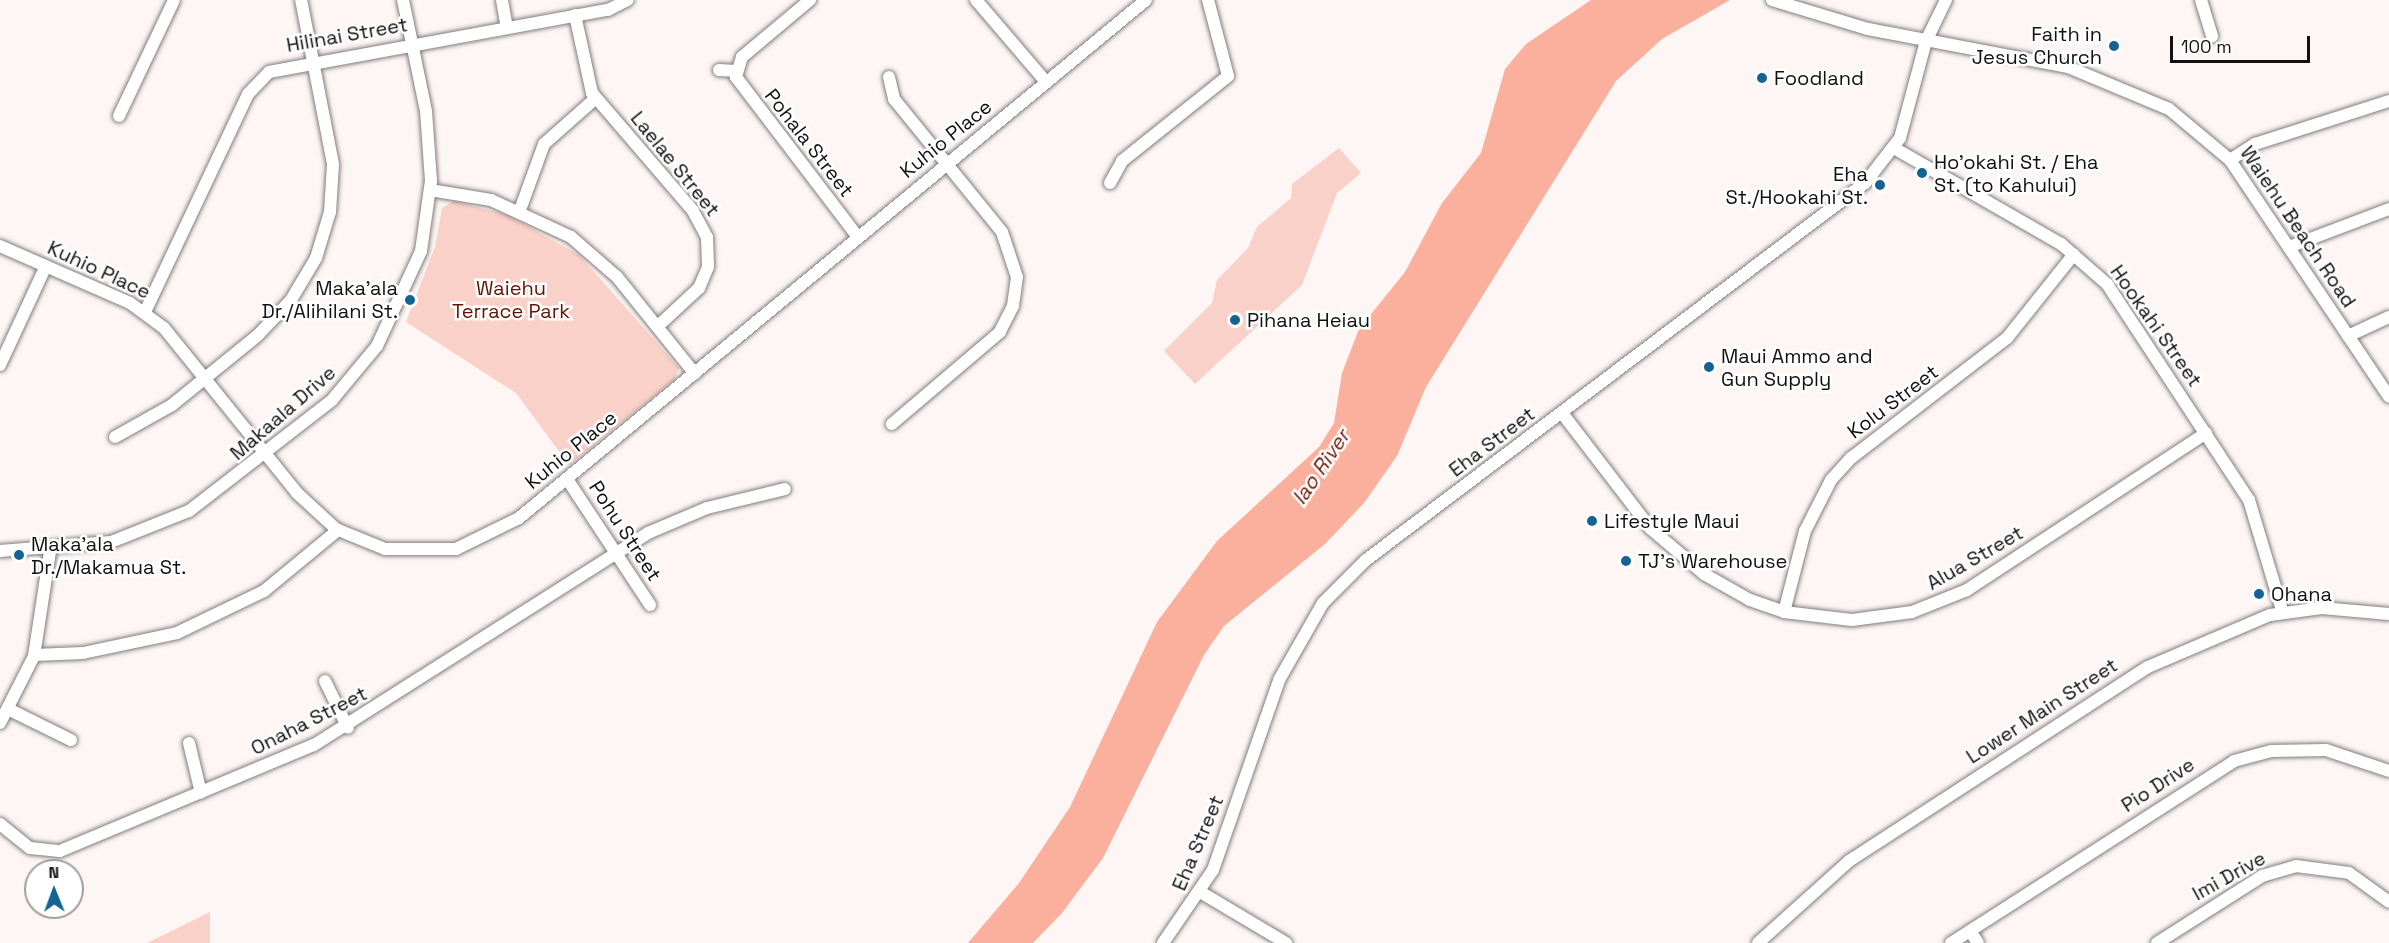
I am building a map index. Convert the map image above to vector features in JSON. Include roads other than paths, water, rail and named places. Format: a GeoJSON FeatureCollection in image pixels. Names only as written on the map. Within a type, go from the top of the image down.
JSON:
{"type":"FeatureCollection","features":[{"type":"Feature","properties":{"kind":"street"},"geometry":{"type":"LineString","coordinates":[[119,116],[174,0]]}},
{"type":"Feature","properties":{"kind":"street"},"geometry":{"type":"LineString","coordinates":[[115,437],[150,419],[207,377],[291,300],[324,236],[333,164],[302,0]]}},
{"type":"Feature","properties":{"kind":"street","name":"Makaala Drive"},"geometry":{"type":"LineString","coordinates":[[0,551],[50,550],[111,542],[152,529],[216,494],[268,454],[332,400],[377,346],[410,284],[430,190],[429,134],[403,0]]}},
{"type":"Feature","properties":{"kind":"street"},"geometry":{"type":"LineString","coordinates":[[502,0],[507,27]]}},
{"type":"Feature","properties":{"kind":"street","name":"Hilinai Street"},"geometry":{"type":"LineString","coordinates":[[145,312],[251,89],[274,69],[575,15],[628,0]]}},
{"type":"Feature","properties":{"kind":"street"},"geometry":{"type":"LineString","coordinates":[[719,70],[736,71],[744,55],[810,0]]}},
{"type":"Feature","properties":{"kind":"street","name":"Kuhio Place"},"geometry":{"type":"LineString","coordinates":[[0,246],[145,312],[207,377],[308,506],[338,530],[403,552],[456,549],[505,528],[695,374],[1146,0]]}},
{"type":"Feature","properties":{"kind":"street"},"geometry":{"type":"LineString","coordinates":[[1110,183],[1122,161],[1228,76],[1208,0]]}},
{"type":"Feature","properties":{"kind":"street","name":"Waiehu Beach Road"},"geometry":{"type":"LineString","coordinates":[[1772,0],[1926,41],[2043,61],[2128,89],[2169,109],[2230,160],[2389,397]]}},
{"type":"Feature","properties":{"kind":"street","name":"Eha Street"},"geometry":{"type":"LineString","coordinates":[[1163,943],[1202,892],[1279,680],[1310,620],[1366,560],[1851,195],[1894,148],[1910,111],[1926,41],[1946,0]]}},
{"type":"Feature","properties":{"kind":"street"},"geometry":{"type":"LineString","coordinates":[[2201,0],[2212,36]]}},
{"type":"Feature","properties":{"kind":"street"},"geometry":{"type":"LineString","coordinates":[[982,2],[1046,82]]}},
{"type":"Feature","properties":{"kind":"street","name":"Laelae Street"},"geometry":{"type":"LineString","coordinates":[[575,15],[586,81],[596,98],[693,211],[707,237],[703,281],[658,326]]}},
{"type":"Feature","properties":{"kind":"street","name":"Pohala Street"},"geometry":{"type":"LineString","coordinates":[[736,71],[741,89],[858,237]]}},
{"type":"Feature","properties":{"kind":"street"},"geometry":{"type":"LineString","coordinates":[[889,77],[894,99],[945,166],[1007,240],[1017,268],[1016,297],[994,339],[892,424]]}},
{"type":"Feature","properties":{"kind":"street"},"geometry":{"type":"LineString","coordinates":[[520,210],[544,144],[596,98]]}},
{"type":"Feature","properties":{"kind":"street"},"geometry":{"type":"LineString","coordinates":[[2230,160],[2255,144],[2389,101]]}},
{"type":"Feature","properties":{"kind":"street","name":"Hookahi Street"},"geometry":{"type":"LineString","coordinates":[[1894,148],[2074,254],[2117,298],[2206,433],[2262,530],[2283,613]]}},
{"type":"Feature","properties":{"kind":"street"},"geometry":{"type":"LineString","coordinates":[[430,190],[468,194],[520,210],[595,256],[658,326],[695,374]]}},
{"type":"Feature","properties":{"kind":"street"},"geometry":{"type":"LineString","coordinates":[[2289,247],[2389,210]]}},
{"type":"Feature","properties":{"kind":"street","name":"Kolu Street"},"geometry":{"type":"LineString","coordinates":[[1784,612],[1805,531],[1831,480],[1851,458],[2007,338],[2074,254]]}},
{"type":"Feature","properties":{"kind":"street"},"geometry":{"type":"LineString","coordinates":[[0,365],[46,266]]}},
{"type":"Feature","properties":{"kind":"street"},"geometry":{"type":"LineString","coordinates":[[2348,336],[2389,317]]}},
{"type":"Feature","properties":{"kind":"street","name":"Alua Street"},"geometry":{"type":"LineString","coordinates":[[1562,413],[1668,546],[1726,589],[1784,612],[1836,620],[1879,619],[1948,600],[2206,433]]}},
{"type":"Feature","properties":{"kind":"street","name":"Pohu Street"},"geometry":{"type":"LineString","coordinates":[[567,478],[650,605]]}},
{"type":"Feature","properties":{"kind":"street","name":"Onaha Street"},"geometry":{"type":"LineString","coordinates":[[0,824],[30,848],[60,852],[201,793],[348,728],[615,552],[687,514],[785,489]]}},
{"type":"Feature","properties":{"kind":"street"},"geometry":{"type":"LineString","coordinates":[[34,655],[130,646],[195,626],[264,591],[338,530]]}},
{"type":"Feature","properties":{"kind":"street"},"geometry":{"type":"LineString","coordinates":[[0,723],[10,710],[34,655],[50,550]]}},
{"type":"Feature","properties":{"kind":"street","name":"Lower Main Street"},"geometry":{"type":"LineString","coordinates":[[1758,943],[1849,861],[2094,700],[2183,649],[2283,613],[2322,608],[2389,614]]}},
{"type":"Feature","properties":{"kind":"street"},"geometry":{"type":"LineString","coordinates":[[325,681],[348,728]]}},
{"type":"Feature","properties":{"kind":"street"},"geometry":{"type":"LineString","coordinates":[[10,710],[71,740]]}},
{"type":"Feature","properties":{"kind":"street"},"geometry":{"type":"LineString","coordinates":[[189,743],[201,793]]}},
{"type":"Feature","properties":{"kind":"street","name":"Pio Drive"},"geometry":{"type":"LineString","coordinates":[[1951,943],[2234,761],[2272,751],[2326,750],[2389,771]]}},
{"type":"Feature","properties":{"kind":"street","name":"Imi Drive"},"geometry":{"type":"LineString","coordinates":[[2157,943],[2262,876],[2296,866],[2349,873],[2389,902]]}},
{"type":"Feature","properties":{"kind":"street"},"geometry":{"type":"LineString","coordinates":[[1202,892],[1286,943]]}},
{"type":"Feature","properties":{"kind":"street"},"geometry":{"type":"LineString","coordinates":[[1970,931],[1978,943]]}},
{"type":"Feature","properties":{"kind":"water","name":"Iao River"},"geometry":{"type":"Polygon","coordinates":[[[1591,0],[1730,0],[1662,39],[1616,81],[1426,387],[1397,456],[1364,503],[1325,544],[1224,626],[1204,655],[1103,858],[1062,913],[1033,943],[968,943],[1019,883],[1070,807],[1157,622],[1217,541],[1319,447],[1334,423],[1342,373],[1359,329],[1405,272],[1442,203],[1481,153],[1505,69],[1526,44],[1591,0]]]}},
{"type":"Feature","properties":{"kind":"place","name":"Faith in Jesus Church"},"geometry":{"type":"Point","coordinates":[2114,46]}},
{"type":"Feature","properties":{"kind":"place","name":"Foodland"},"geometry":{"type":"Point","coordinates":[1762,78]}},
{"type":"Feature","properties":{"kind":"place","name":"Ho'okahi St. / Eha St. (to Kahului)"},"geometry":{"type":"Point","coordinates":[1922,173]}},
{"type":"Feature","properties":{"kind":"place","name":"Eha St./Hookahi St."},"geometry":{"type":"Point","coordinates":[1880,185]}},
{"type":"Feature","properties":{"kind":"place","name":"Maka'ala Dr./Alihilani St."},"geometry":{"type":"Point","coordinates":[410,300]}},
{"type":"Feature","properties":{"kind":"place","name":"Pihana Heiau"},"geometry":{"type":"Point","coordinates":[1235,320]}},
{"type":"Feature","properties":{"kind":"place","name":"Maui Ammo and Gun Supply"},"geometry":{"type":"Point","coordinates":[1709,367]}},
{"type":"Feature","properties":{"kind":"place","name":"Lifestyle Maui"},"geometry":{"type":"Point","coordinates":[1592,521]}},
{"type":"Feature","properties":{"kind":"place","name":"Maka'ala Dr./Makamua St."},"geometry":{"type":"Point","coordinates":[19,555]}},
{"type":"Feature","properties":{"kind":"place","name":"TJ’s Warehouse"},"geometry":{"type":"Point","coordinates":[1626,561]}},
{"type":"Feature","properties":{"kind":"place","name":"Ohana"},"geometry":{"type":"Point","coordinates":[2259,594]}},
{"type":"Feature","properties":{"kind":"park label","name":"Waiehu Terrace Park"},"geometry":{"type":"Point","coordinates":[511,300]}}]}
